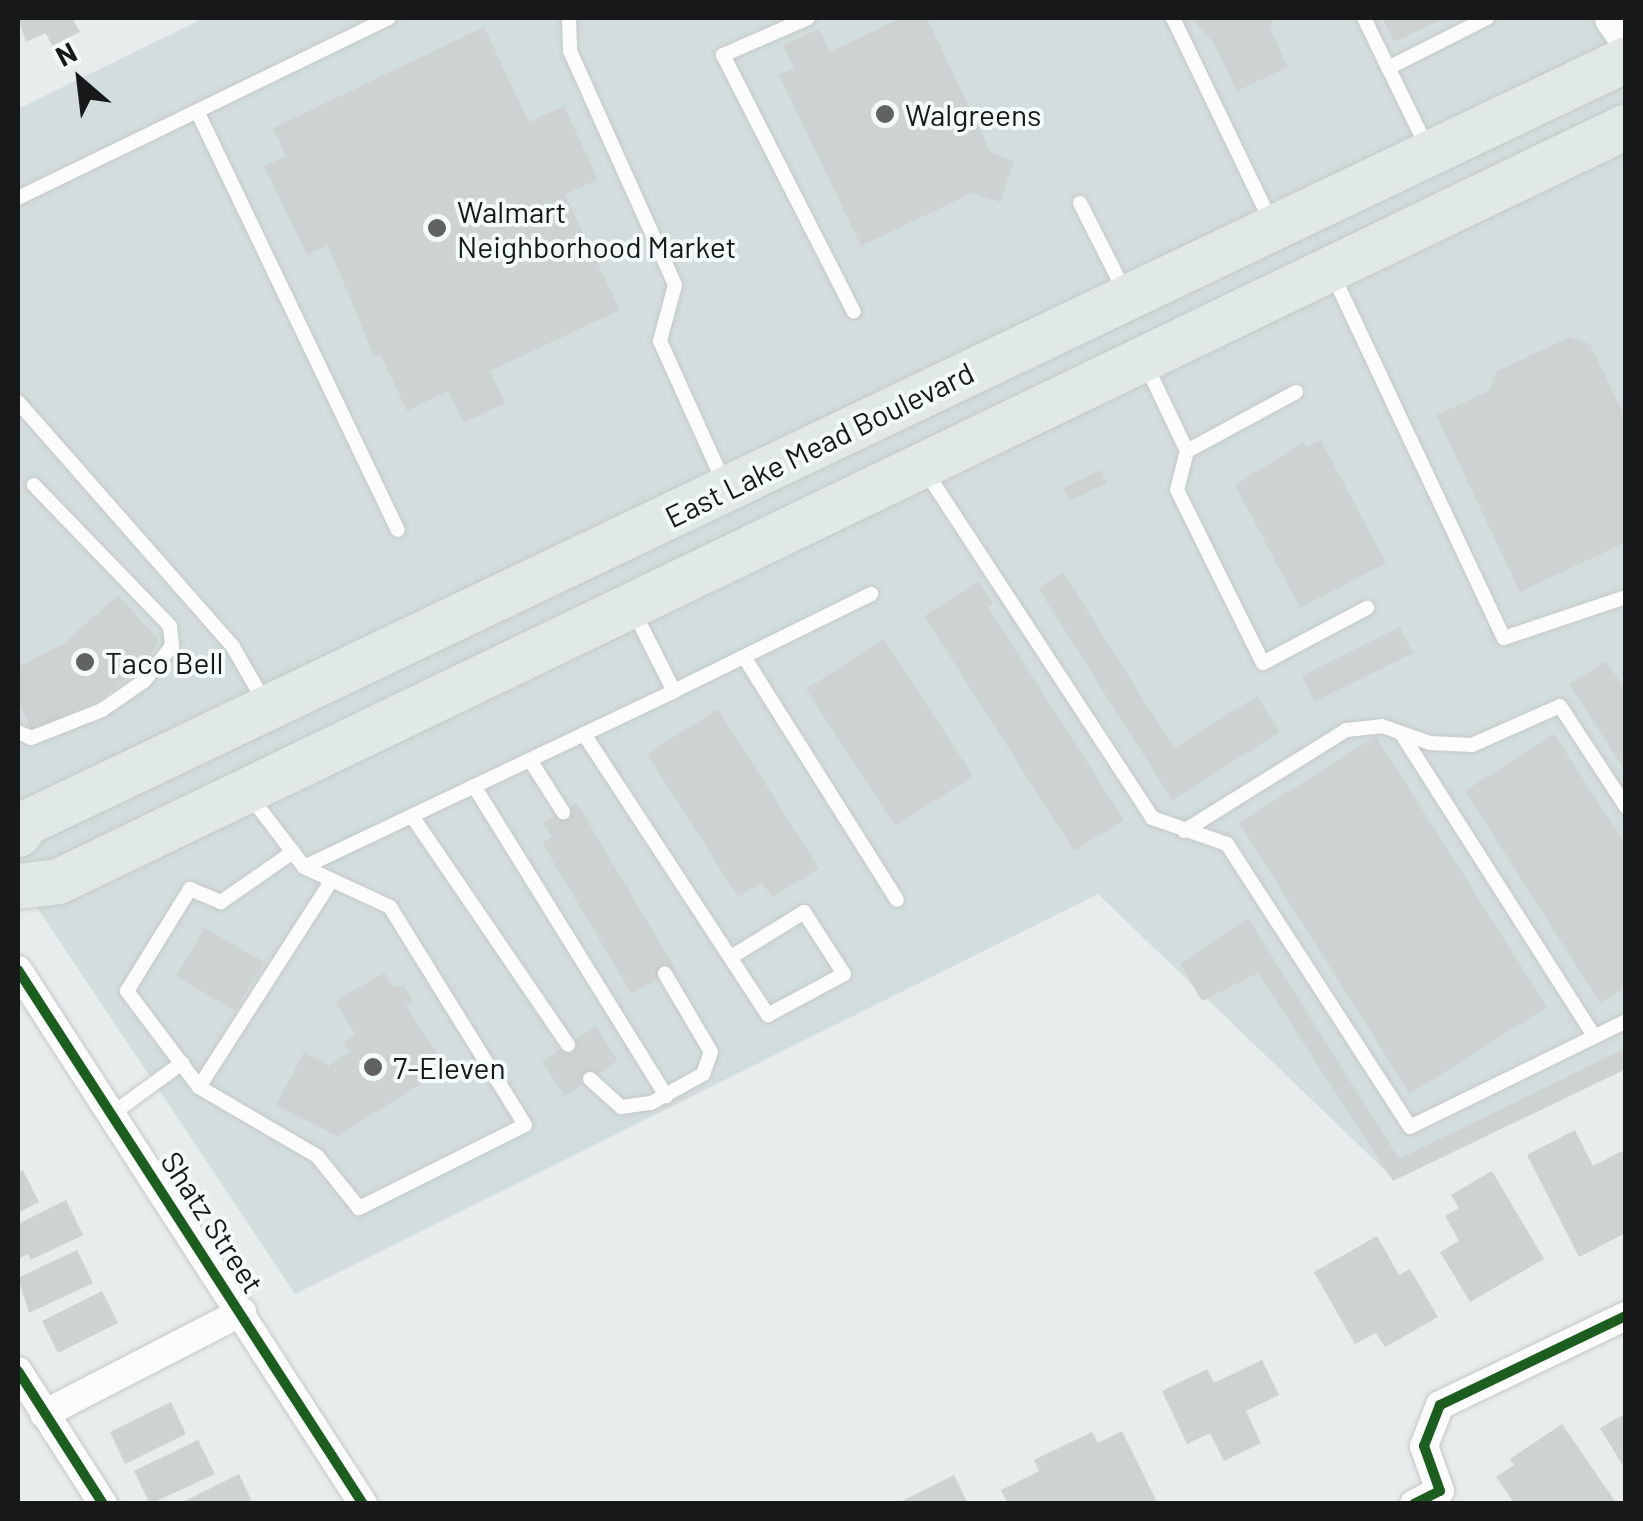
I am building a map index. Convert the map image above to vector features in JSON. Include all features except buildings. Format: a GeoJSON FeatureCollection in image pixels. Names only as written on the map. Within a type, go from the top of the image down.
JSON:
{"type":"FeatureCollection","features":[{"type":"Feature","properties":{"kind":"main road"},"geometry":{"type":"LineString","coordinates":[[1615,18],[1626,34]]}},
{"type":"Feature","properties":{"kind":"main road","name":"East Lake Mead Boulevard"},"geometry":{"type":"LineString","coordinates":[[18,834],[27,822],[1626,59]]}},
{"type":"Feature","properties":{"kind":"main road","name":"East Lake Mead Boulevard"},"geometry":{"type":"LineString","coordinates":[[18,886],[58,880],[1626,126]]}},
{"type":"Feature","properties":{"kind":"main road"},"geometry":{"type":"LineString","coordinates":[[921,464],[938,431],[1089,352],[1127,296]]}},
{"type":"Feature","properties":{"kind":"main road"},"geometry":{"type":"LineString","coordinates":[[631,605],[634,578],[694,542],[715,522],[726,488]]}},
{"type":"Feature","properties":{"kind":"street","name":"Shatz Street"},"geometry":{"type":"LineString","coordinates":[[18,970],[363,1504]]}},
{"type":"Feature","properties":{"kind":"street"},"geometry":{"type":"LineString","coordinates":[[44,1414],[242,1312]]}},
{"type":"Feature","properties":{"kind":"street"},"geometry":{"type":"LineString","coordinates":[[1414,1504],[1444,1497],[1424,1446],[1440,1405],[1626,1316]]}},
{"type":"Feature","properties":{"kind":"street"},"geometry":{"type":"LineString","coordinates":[[18,1371],[103,1504]]}},
{"type":"Feature","properties":{"kind":"lane"},"geometry":{"type":"LineString","coordinates":[[18,198],[199,115],[390,18]]}},
{"type":"Feature","properties":{"kind":"lane"},"geometry":{"type":"LineString","coordinates":[[569,18],[570,51],[675,285],[660,340],[726,488]]}},
{"type":"Feature","properties":{"kind":"lane"},"geometry":{"type":"LineString","coordinates":[[808,18],[723,56],[854,312]]}},
{"type":"Feature","properties":{"kind":"lane"},"geometry":{"type":"LineString","coordinates":[[1173,18],[1273,227]]}},
{"type":"Feature","properties":{"kind":"lane"},"geometry":{"type":"LineString","coordinates":[[1364,18],[1430,152]]}},
{"type":"Feature","properties":{"kind":"lane"},"geometry":{"type":"LineString","coordinates":[[1388,68],[1487,18]]}},
{"type":"Feature","properties":{"kind":"lane"},"geometry":{"type":"LineString","coordinates":[[199,115],[398,530]]}},
{"type":"Feature","properties":{"kind":"lane"},"geometry":{"type":"LineString","coordinates":[[1080,203],[1127,296]]}},
{"type":"Feature","properties":{"kind":"lane"},"geometry":{"type":"LineString","coordinates":[[1330,268],[1504,638],[1626,597]]}},
{"type":"Feature","properties":{"kind":"lane"},"geometry":{"type":"LineString","coordinates":[[1143,358],[1187,451],[1177,490],[1263,663],[1367,608]]}},
{"type":"Feature","properties":{"kind":"lane"},"geometry":{"type":"LineString","coordinates":[[1187,451],[1296,392]]}},
{"type":"Feature","properties":{"kind":"lane"},"geometry":{"type":"LineString","coordinates":[[18,402],[234,647],[267,707]]}},
{"type":"Feature","properties":{"kind":"lane"},"geometry":{"type":"LineString","coordinates":[[921,464],[1152,818],[1226,844],[1410,1127],[1626,1020]]}},
{"type":"Feature","properties":{"kind":"lane"},"geometry":{"type":"LineString","coordinates":[[18,732],[31,738],[102,710],[144,681],[172,646],[170,626],[34,485]]}},
{"type":"Feature","properties":{"kind":"lane"},"geometry":{"type":"LineString","coordinates":[[304,867],[870,594]]}},
{"type":"Feature","properties":{"kind":"lane"},"geometry":{"type":"LineString","coordinates":[[631,605],[674,691]]}},
{"type":"Feature","properties":{"kind":"lane"},"geometry":{"type":"LineString","coordinates":[[744,657],[896,900]]}},
{"type":"Feature","properties":{"kind":"lane"},"geometry":{"type":"LineString","coordinates":[[1184,831],[1346,730],[1382,726],[1430,743],[1472,745],[1560,706],[1626,807]]}},
{"type":"Feature","properties":{"kind":"lane"},"geometry":{"type":"LineString","coordinates":[[1400,732],[1594,1036]]}},
{"type":"Feature","properties":{"kind":"lane"},"geometry":{"type":"LineString","coordinates":[[584,734],[730,957],[768,1014],[844,974],[804,912],[730,957]]}},
{"type":"Feature","properties":{"kind":"lane"},"geometry":{"type":"LineString","coordinates":[[530,760],[564,812]]}},
{"type":"Feature","properties":{"kind":"lane"},"geometry":{"type":"LineString","coordinates":[[474,786],[666,1096]]}},
{"type":"Feature","properties":{"kind":"lane"},"geometry":{"type":"LineString","coordinates":[[246,790],[293,852],[304,867],[390,907],[524,1124],[359,1208],[317,1156],[200,1087],[127,991],[190,889],[221,902],[293,852]]}},
{"type":"Feature","properties":{"kind":"lane"},"geometry":{"type":"LineString","coordinates":[[412,816],[568,1045]]}},
{"type":"Feature","properties":{"kind":"lane"},"geometry":{"type":"LineString","coordinates":[[200,1087],[332,880]]}},
{"type":"Feature","properties":{"kind":"lane"},"geometry":{"type":"LineString","coordinates":[[590,1078],[621,1106],[666,1096],[702,1074],[711,1052],[665,974]]}},
{"type":"Feature","properties":{"kind":"lane"},"geometry":{"type":"LineString","coordinates":[[112,1114],[182,1064]]}},
{"type":"Feature","properties":{"kind":"shaded area"},"geometry":{"type":"Polygon","coordinates":[[[204,18],[1625,18],[1625,1066],[1394,1179],[1098,894],[295,1294],[18,879],[18,109],[204,18]]]}},
{"type":"Feature","properties":{"kind":"cycle path"},"geometry":{"type":"LineString","coordinates":[[18,970],[363,1504]]}},
{"type":"Feature","properties":{"kind":"cycle path"},"geometry":{"type":"LineString","coordinates":[[1414,1504],[1440,1491],[1424,1446],[1440,1405],[1626,1316]]}},
{"type":"Feature","properties":{"kind":"cycle path"},"geometry":{"type":"LineString","coordinates":[[18,1371],[103,1504]]}},
{"type":"Feature","properties":{"kind":"place","name":"Walgreens"},"geometry":{"type":"Point","coordinates":[885,114]}},
{"type":"Feature","properties":{"kind":"place","name":"Walmart Neighborhood Market"},"geometry":{"type":"Point","coordinates":[437,228]}},
{"type":"Feature","properties":{"kind":"place","name":"Taco Bell"},"geometry":{"type":"Point","coordinates":[85,662]}},
{"type":"Feature","properties":{"kind":"place","name":"7-Eleven"},"geometry":{"type":"Point","coordinates":[373,1067]}}]}
